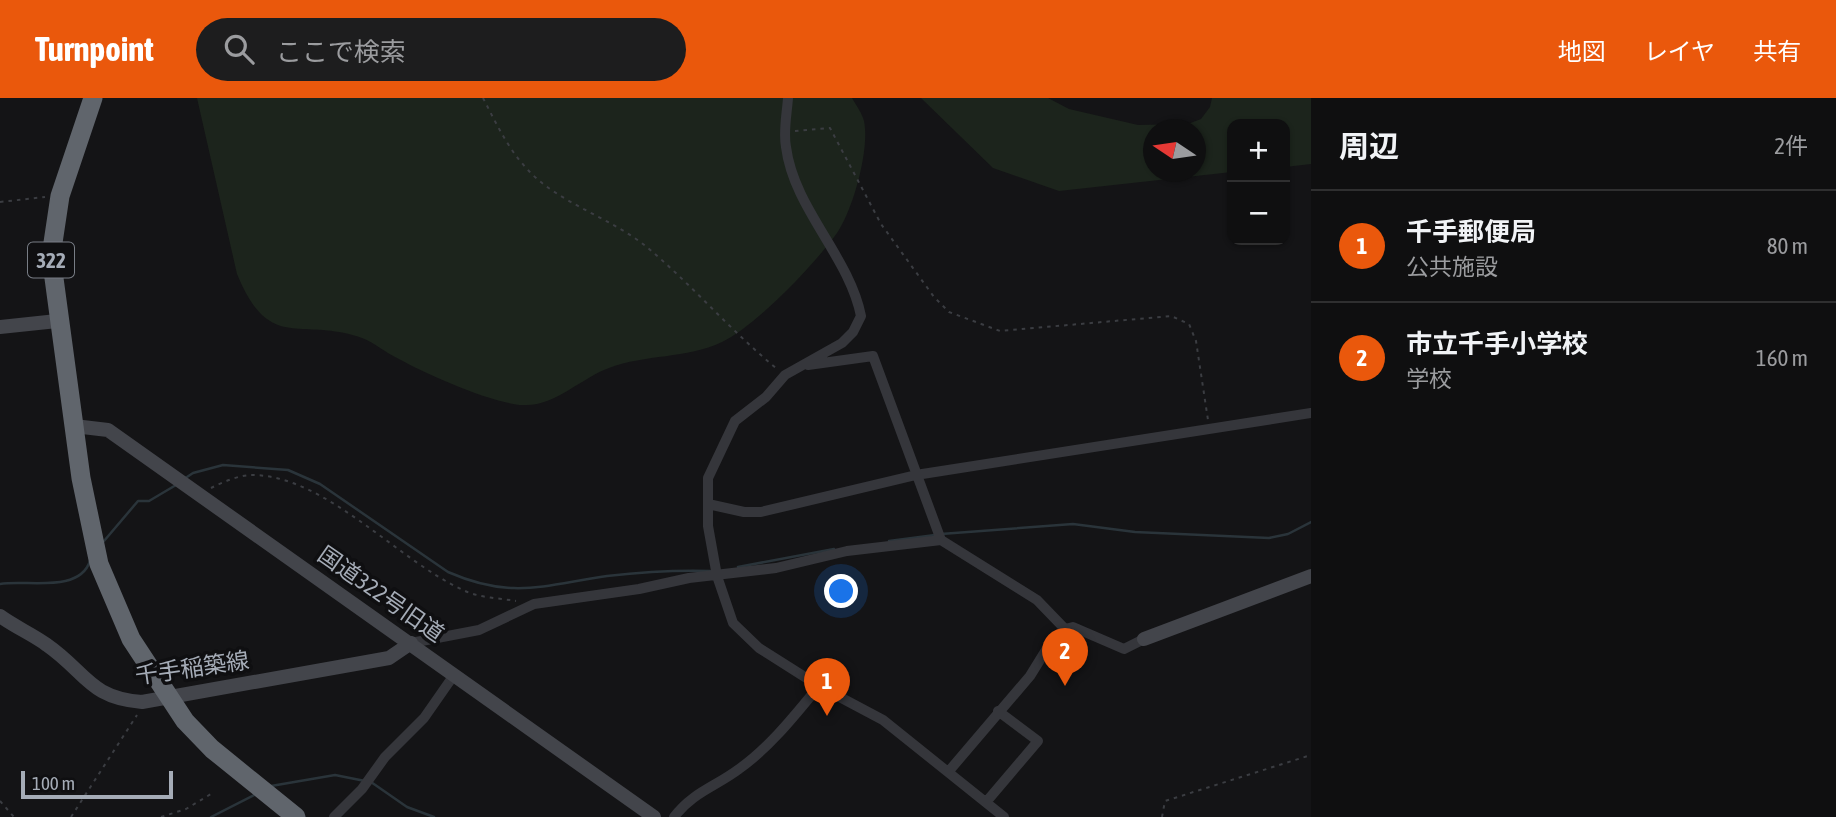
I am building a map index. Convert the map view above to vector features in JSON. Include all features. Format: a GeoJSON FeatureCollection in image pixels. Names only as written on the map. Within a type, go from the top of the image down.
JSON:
{"type":"FeatureCollection","features":[{"type":"Feature","properties":{"kind":"highway","name":"322"},"geometry":{"type":"LineString","coordinates":[[93,98],[60,195],[51,256],[57,321],[99,564],[131,639],[169,698],[212,749],[296,817]]}},
{"type":"Feature","properties":{"kind":"street"},"geometry":{"type":"LineString","coordinates":[[788,98],[785,146],[799,188],[850,285],[860,316],[853,332],[842,343],[785,375],[766,397],[734,421],[708,478],[708,504],[717,576],[733,622],[743,634],[819,686],[883,720],[1004,817]]}},
{"type":"Feature","properties":{"kind":"street"},"geometry":{"type":"LineString","coordinates":[[0,327],[57,321]]}},
{"type":"Feature","properties":{"kind":"street"},"geometry":{"type":"LineString","coordinates":[[805,366],[873,356],[941,540],[1037,600],[1065,629]]}},
{"type":"Feature","properties":{"kind":"street"},"geometry":{"type":"LineString","coordinates":[[708,504],[744,512],[761,512],[916,475],[1311,413]]}},
{"type":"Feature","properties":{"kind":"street","name":"国道322号旧道"},"geometry":{"type":"LineString","coordinates":[[74,426],[108,430],[654,817]]}},
{"type":"Feature","properties":{"kind":"street"},"geometry":{"type":"LineString","coordinates":[[411,643],[479,630],[534,604],[627,591],[689,578],[776,568],[847,551],[941,540]]}},
{"type":"Feature","properties":{"kind":"street"},"geometry":{"type":"LineString","coordinates":[[949,771],[1030,676],[1051,642],[1065,629],[1073,627],[1124,649],[1311,576]]}},
{"type":"Feature","properties":{"kind":"street","name":"千手稲築線"},"geometry":{"type":"LineString","coordinates":[[0,616],[46,644],[91,685],[116,700],[141,702],[389,658],[411,643]]}},
{"type":"Feature","properties":{"kind":"street"},"geometry":{"type":"LineString","coordinates":[[334,817],[362,789],[385,757],[424,718],[454,675]]}},
{"type":"Feature","properties":{"kind":"street"},"geometry":{"type":"LineString","coordinates":[[674,817],[687,800],[740,769],[785,726],[819,686]]}},
{"type":"Feature","properties":{"kind":"street"},"geometry":{"type":"LineString","coordinates":[[987,801],[1038,741],[998,711]]}},
{"type":"Feature","properties":{"kind":"path"},"geometry":{"type":"LineString","coordinates":[[483,98],[505,141],[529,171],[566,199],[626,231],[755,351],[785,375]]}},
{"type":"Feature","properties":{"kind":"path"},"geometry":{"type":"LineString","coordinates":[[787,132],[830,128],[881,224],[934,297],[949,312],[1000,331],[1171,316],[1189,324],[1196,341],[1210,428]]}},
{"type":"Feature","properties":{"kind":"path"},"geometry":{"type":"LineString","coordinates":[[0,202],[60,195]]}},
{"type":"Feature","properties":{"kind":"path"},"geometry":{"type":"LineString","coordinates":[[202,495],[210,489],[251,475],[292,483],[313,491],[408,559],[463,591],[534,604]]}},
{"type":"Feature","properties":{"kind":"path"},"geometry":{"type":"LineString","coordinates":[[71,817],[138,712],[141,702]]}},
{"type":"Feature","properties":{"kind":"path"},"geometry":{"type":"LineString","coordinates":[[1161,817],[1165,801],[1311,755]]}},
{"type":"Feature","properties":{"kind":"path"},"geometry":{"type":"LineString","coordinates":[[161,817],[186,808],[211,794]]}},
{"type":"Feature","properties":{"kind":"path"},"geometry":{"type":"LineString","coordinates":[[0,801],[14,817]]}},
{"type":"Feature","properties":{"kind":"shaded area"},"geometry":{"type":"Polygon","coordinates":[[[197,98],[852,98],[864,121],[865,147],[854,195],[837,233],[800,277],[752,322],[722,342],[694,351],[637,360],[609,368],[556,397],[523,405],[495,400],[460,387],[394,357],[362,338],[340,332],[289,328],[275,324],[262,315],[249,299],[237,274],[197,98]]]}},
{"type":"Feature","properties":{"kind":"shaded area"},"geometry":{"type":"Polygon","coordinates":[[[921,98],[1048,98],[1069,109],[1143,125],[1143,182],[1059,191],[993,168],[921,98]]]}},
{"type":"Feature","properties":{"kind":"shaded area"},"geometry":{"type":"Polygon","coordinates":[[[1212,98],[1311,98],[1311,164],[1290,166],[1290,119],[1227,119],[1227,173],[1206,175],[1206,119],[1201,119],[1210,107],[1212,98]]]}},
{"type":"Feature","properties":{"kind":"waterway"},"geometry":{"type":"LineString","coordinates":[[184,479],[193,473],[223,465],[288,470],[320,484],[448,572],[491,586],[528,588],[633,573],[710,571]]}},
{"type":"Feature","properties":{"kind":"waterway"},"geometry":{"type":"LineString","coordinates":[[104,541],[138,501],[149,501],[176,485]]}},
{"type":"Feature","properties":{"kind":"waterway"},"geometry":{"type":"LineString","coordinates":[[941,534],[1073,524],[1135,532],[1269,538],[1288,534],[1311,522]]}},
{"type":"Feature","properties":{"kind":"waterway"},"geometry":{"type":"LineString","coordinates":[[889,541],[935,535]]}},
{"type":"Feature","properties":{"kind":"waterway"},"geometry":{"type":"LineString","coordinates":[[738,567],[834,549]]}},
{"type":"Feature","properties":{"kind":"waterway"},"geometry":{"type":"LineString","coordinates":[[0,584],[50,583],[75,578],[84,571],[90,561]]}},
{"type":"Feature","properties":{"kind":"waterway"},"geometry":{"type":"LineString","coordinates":[[271,786],[335,775],[365,781]]}},
{"type":"Feature","properties":{"kind":"waterway"},"geometry":{"type":"LineString","coordinates":[[371,782],[407,807],[434,817]]}},
{"type":"Feature","properties":{"kind":"waterway"},"geometry":{"type":"LineString","coordinates":[[211,817],[256,794]]}},
{"type":"Feature","properties":{"kind":"place","name":"市立千手小学校"},"geometry":{"type":"Point","coordinates":[1065,686]}},
{"type":"Feature","properties":{"kind":"place","name":"千手郵便局"},"geometry":{"type":"Point","coordinates":[827,716]}}]}
